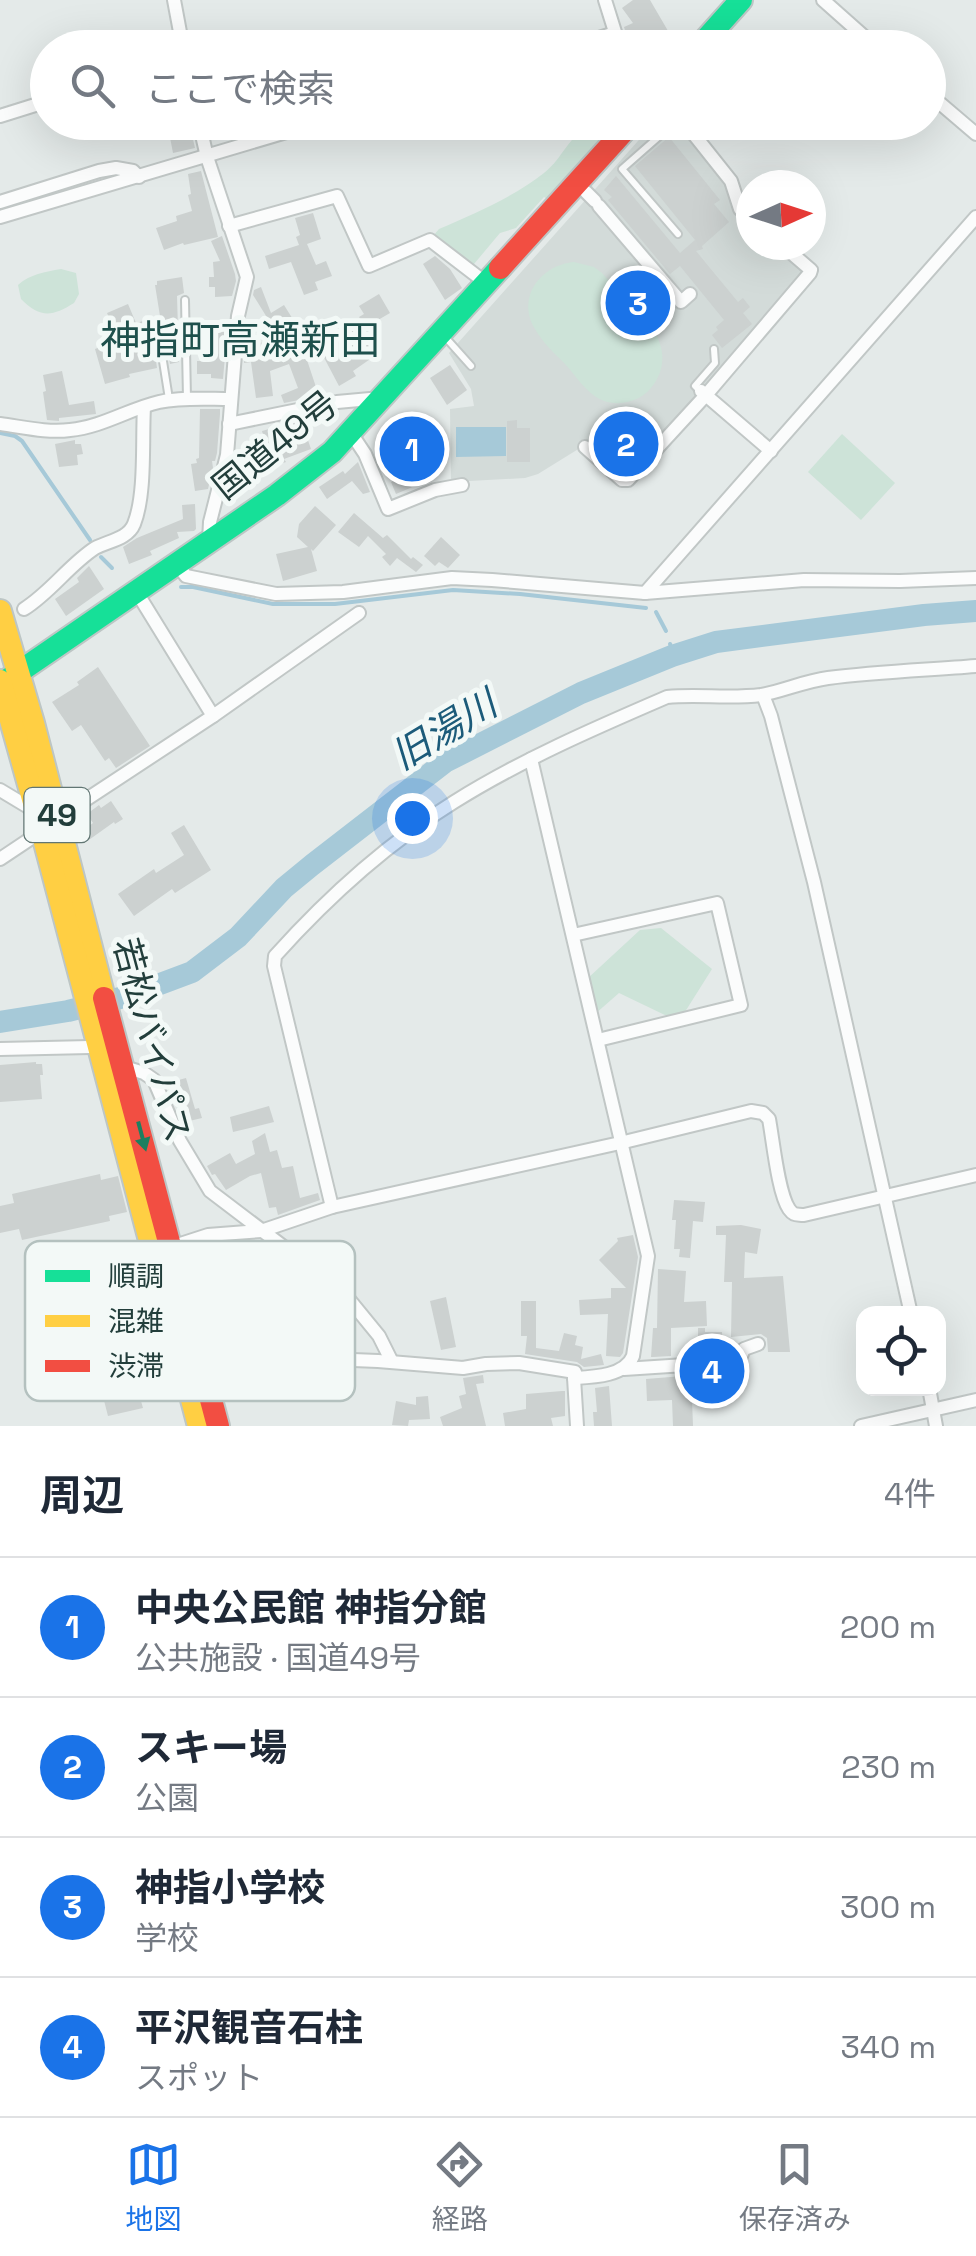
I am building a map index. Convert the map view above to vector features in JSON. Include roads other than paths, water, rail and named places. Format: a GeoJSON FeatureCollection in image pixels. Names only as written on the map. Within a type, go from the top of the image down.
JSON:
{"type":"FeatureCollection","features":[{"type":"Feature","properties":{"kind":"highway"},"geometry":{"type":"LineString","coordinates":[[714,30],[740,0]]}},
{"type":"Feature","properties":{"kind":"highway","name":"国道49号"},"geometry":{"type":"LineString","coordinates":[[5,681],[277,496],[332,452],[616,140]]}},
{"type":"Feature","properties":{"kind":"highway","name":"若松バイパス"},"geometry":{"type":"LineString","coordinates":[[0,611],[5,681],[84,960],[152,1241]]}},
{"type":"Feature","properties":{"kind":"highway","name":"若松バイパス"},"geometry":{"type":"LineString","coordinates":[[102,1045],[124,1067],[169,1241]]}},
{"type":"Feature","properties":{"kind":"highway","name":"若松バイパス"},"geometry":{"type":"LineString","coordinates":[[193,1401],[199,1426]]}},
{"type":"Feature","properties":{"kind":"highway","name":"若松バイパス"},"geometry":{"type":"LineString","coordinates":[[211,1401],[218,1426]]}},
{"type":"Feature","properties":{"kind":"street"},"geometry":{"type":"LineString","coordinates":[[174,0],[180,30]]}},
{"type":"Feature","properties":{"kind":"street"},"geometry":{"type":"LineString","coordinates":[[605,0],[614,30]]}},
{"type":"Feature","properties":{"kind":"street"},"geometry":{"type":"LineString","coordinates":[[822,0],[856,30]]}},
{"type":"Feature","properties":{"kind":"street"},"geometry":{"type":"LineString","coordinates":[[0,116],[30,107]]}},
{"type":"Feature","properties":{"kind":"street"},"geometry":{"type":"LineString","coordinates":[[946,108],[976,134]]}},
{"type":"Feature","properties":{"kind":"street"},"geometry":{"type":"LineString","coordinates":[[203,140],[247,278],[238,316],[227,455],[209,541]]}},
{"type":"Feature","properties":{"kind":"street"},"geometry":{"type":"LineString","coordinates":[[0,218],[262,140]]}},
{"type":"Feature","properties":{"kind":"street"},"geometry":{"type":"LineString","coordinates":[[698,140],[731,181],[736,197]]}},
{"type":"Feature","properties":{"kind":"street"},"geometry":{"type":"LineString","coordinates":[[0,202],[107,169],[132,171],[139,177]]}},
{"type":"Feature","properties":{"kind":"street"},"geometry":{"type":"LineString","coordinates":[[229,226],[337,196],[368,266],[430,240],[486,284]]}},
{"type":"Feature","properties":{"kind":"street"},"geometry":{"type":"LineString","coordinates":[[594,200],[638,244],[681,302],[690,294]]}},
{"type":"Feature","properties":{"kind":"street"},"geometry":{"type":"LineString","coordinates":[[645,593],[976,216]]}},
{"type":"Feature","properties":{"kind":"street"},"geometry":{"type":"LineString","coordinates":[[585,447],[622,480],[628,480],[810,273],[799,260]]}},
{"type":"Feature","properties":{"kind":"street"},"geometry":{"type":"LineString","coordinates":[[702,392],[771,451]]}},
{"type":"Feature","properties":{"kind":"street"},"geometry":{"type":"LineString","coordinates":[[229,424],[337,402],[383,398]]}},
{"type":"Feature","properties":{"kind":"street"},"geometry":{"type":"LineString","coordinates":[[0,424],[74,430],[169,400],[230,399]]}},
{"type":"Feature","properties":{"kind":"street"},"geometry":{"type":"LineString","coordinates":[[24,609],[94,549],[131,528],[140,496],[144,407]]}},
{"type":"Feature","properties":{"kind":"street"},"geometry":{"type":"LineString","coordinates":[[350,433],[365,454],[388,509],[435,490],[462,485]]}},
{"type":"Feature","properties":{"kind":"street"},"geometry":{"type":"LineString","coordinates":[[176,564],[186,576],[276,594],[343,592],[452,578],[645,593],[804,580],[900,582],[976,578]]}},
{"type":"Feature","properties":{"kind":"street"},"geometry":{"type":"LineString","coordinates":[[136,591],[213,716]]}},
{"type":"Feature","properties":{"kind":"street"},"geometry":{"type":"LineString","coordinates":[[0,859],[46,820],[213,716],[359,613]]}},
{"type":"Feature","properties":{"kind":"street"},"geometry":{"type":"LineString","coordinates":[[332,1207],[274,966],[275,956],[309,919],[394,845],[454,802],[531,760],[668,697],[762,695],[828,678],[976,666]]}},
{"type":"Feature","properties":{"kind":"street"},"geometry":{"type":"LineString","coordinates":[[762,695],[771,716],[814,882],[909,1306]]}},
{"type":"Feature","properties":{"kind":"street"},"geometry":{"type":"LineString","coordinates":[[531,760],[648,1256],[632,1356],[624,1370]]}},
{"type":"Feature","properties":{"kind":"street"},"geometry":{"type":"LineString","coordinates":[[0,790],[46,820]]}},
{"type":"Feature","properties":{"kind":"street"},"geometry":{"type":"LineString","coordinates":[[573,935],[716,903],[741,1005],[598,1040]]}},
{"type":"Feature","properties":{"kind":"street"},"geometry":{"type":"LineString","coordinates":[[0,1049],[102,1045]]}},
{"type":"Feature","properties":{"kind":"street"},"geometry":{"type":"LineString","coordinates":[[124,1067],[154,1080],[180,1141],[210,1191],[276,1241]]}},
{"type":"Feature","properties":{"kind":"street"},"geometry":{"type":"LineString","coordinates":[[190,1241],[208,1235],[261,1230],[332,1207],[751,1111],[769,1119],[783,1193],[795,1214],[976,1175]]}},
{"type":"Feature","properties":{"kind":"street"},"geometry":{"type":"LineString","coordinates":[[355,1307],[379,1336],[392,1362]]}},
{"type":"Feature","properties":{"kind":"street"},"geometry":{"type":"LineString","coordinates":[[574,1378],[731,1362],[758,1344]]}},
{"type":"Feature","properties":{"kind":"street"},"geometry":{"type":"LineString","coordinates":[[355,1360],[463,1368],[519,1363],[575,1372],[577,1426]]}},
{"type":"Feature","properties":{"kind":"street"},"geometry":{"type":"LineString","coordinates":[[930,1396],[936,1426]]}},
{"type":"Feature","properties":{"kind":"street"},"geometry":{"type":"LineString","coordinates":[[862,1426],[976,1400]]}},
{"type":"Feature","properties":{"kind":"lane"},"geometry":{"type":"LineString","coordinates":[[655,140],[622,169],[678,234]]}},
{"type":"Feature","properties":{"kind":"lane"},"geometry":{"type":"LineString","coordinates":[[185,300],[187,400]]}},
{"type":"Feature","properties":{"kind":"lane"},"geometry":{"type":"LineString","coordinates":[[441,334],[471,366]]}},
{"type":"Feature","properties":{"kind":"lane"},"geometry":{"type":"LineString","coordinates":[[702,392],[695,386],[715,363],[714,349]]}},
{"type":"Feature","properties":{"kind":"lane"},"geometry":{"type":"LineString","coordinates":[[162,356],[169,400]]}},
{"type":"Feature","properties":{"kind":"water"},"geometry":{"type":"Polygon","coordinates":[[[456,427],[506,427],[506,456],[456,457],[456,427]]]}},
{"type":"Feature","properties":{"kind":"waterway"},"geometry":{"type":"LineString","coordinates":[[0,433],[22,441],[90,540]]}},
{"type":"Feature","properties":{"kind":"waterway"},"geometry":{"type":"LineString","coordinates":[[101,557],[112,568]]}},
{"type":"Feature","properties":{"kind":"waterway"},"geometry":{"type":"LineString","coordinates":[[181,587],[273,604],[335,604],[453,590],[646,608]]}},
{"type":"Feature","properties":{"kind":"waterway","name":"旧湯川"},"geometry":{"type":"LineString","coordinates":[[0,1022],[128,996],[192,972],[238,937],[284,888],[445,762],[581,693],[716,642],[976,611]]}},
{"type":"Feature","properties":{"kind":"waterway"},"geometry":{"type":"LineString","coordinates":[[656,612],[666,631]]}},
{"type":"Feature","properties":{"kind":"waterway"},"geometry":{"type":"LineString","coordinates":[[670,644],[674,656]]}},
{"type":"Feature","properties":{"kind":"place","name":"神指小学校"},"geometry":{"type":"Point","coordinates":[638,303]}},
{"type":"Feature","properties":{"kind":"place","name":"スキー場"},"geometry":{"type":"Point","coordinates":[626,444]}},
{"type":"Feature","properties":{"kind":"place","name":"中央公民館 神指分館"},"geometry":{"type":"Point","coordinates":[412,449]}},
{"type":"Feature","properties":{"kind":"place","name":"平沢観音石柱"},"geometry":{"type":"Point","coordinates":[712,1371]}},
{"type":"Feature","properties":{"kind":"district","name":"神指町高瀬新田"},"geometry":{"type":"Point","coordinates":[240,340]}}]}
